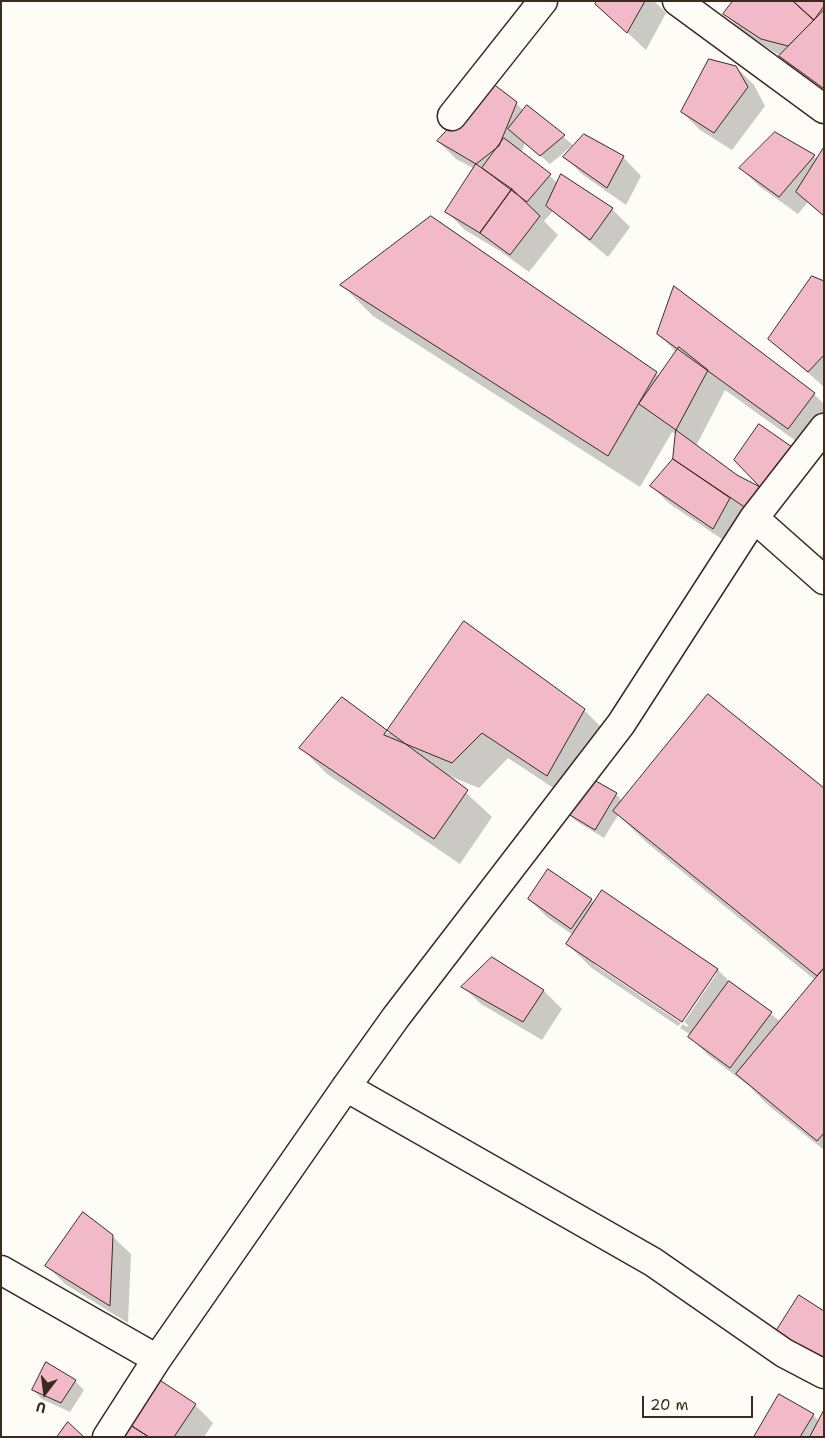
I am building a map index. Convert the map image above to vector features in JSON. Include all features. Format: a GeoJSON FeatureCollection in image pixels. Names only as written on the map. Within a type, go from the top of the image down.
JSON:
{"type":"FeatureCollection","features":[{"type":"Feature","properties":{"kind":"street"},"geometry":{"type":"LineString","coordinates":[[452,116],[544,1]]}},
{"type":"Feature","properties":{"kind":"street"},"geometry":{"type":"LineString","coordinates":[[677,1],[824,110]]}},
{"type":"Feature","properties":{"kind":"street"},"geometry":{"type":"LineString","coordinates":[[107,1437],[157,1359],[346,1087],[396,1017],[621,724],[754,518],[824,428]]}},
{"type":"Feature","properties":{"kind":"street"},"geometry":{"type":"LineString","coordinates":[[754,518],[824,580]]}},
{"type":"Feature","properties":{"kind":"street"},"geometry":{"type":"LineString","coordinates":[[346,1087],[653,1262],[784,1353],[824,1374]]}},
{"type":"Feature","properties":{"kind":"street"},"geometry":{"type":"LineString","coordinates":[[1,1270],[157,1359]]}},
{"type":"Feature","properties":{"kind":"building"},"geometry":{"type":"Polygon","coordinates":[[[597,1],[645,1],[627,33],[595,4],[597,1]]]}},
{"type":"Feature","properties":{"kind":"building"},"geometry":{"type":"Polygon","coordinates":[[[733,1],[793,1],[814,20],[788,46],[761,39],[723,14],[733,1]]]}},
{"type":"Feature","properties":{"kind":"building"},"geometry":{"type":"Polygon","coordinates":[[[793,1],[824,1],[824,6],[814,20],[793,1]]]}},
{"type":"Feature","properties":{"kind":"building"},"geometry":{"type":"Polygon","coordinates":[[[824,10],[824,87],[823,88],[779,56],[824,10]]]}},
{"type":"Feature","properties":{"kind":"building"},"geometry":{"type":"Polygon","coordinates":[[[709,59],[736,66],[748,87],[714,133],[681,112],[709,59]]]}},
{"type":"Feature","properties":{"kind":"building"},"geometry":{"type":"Polygon","coordinates":[[[492,83],[517,102],[499,146],[476,164],[437,141],[492,83]]]}},
{"type":"Feature","properties":{"kind":"building"},"geometry":{"type":"Polygon","coordinates":[[[527,105],[565,135],[540,156],[508,129],[527,105]]]}},
{"type":"Feature","properties":{"kind":"building"},"geometry":{"type":"Polygon","coordinates":[[[775,132],[815,155],[779,197],[739,168],[775,132]]]}},
{"type":"Feature","properties":{"kind":"building"},"geometry":{"type":"Polygon","coordinates":[[[584,134],[624,156],[607,188],[563,157],[584,134]]]}},
{"type":"Feature","properties":{"kind":"building"},"geometry":{"type":"Polygon","coordinates":[[[504,138],[551,174],[527,202],[482,168],[504,138]]]}},
{"type":"Feature","properties":{"kind":"building"},"geometry":{"type":"Polygon","coordinates":[[[824,147],[824,216],[796,192],[824,147]]]}},
{"type":"Feature","properties":{"kind":"building"},"geometry":{"type":"Polygon","coordinates":[[[476,164],[512,189],[480,233],[445,212],[476,164]]]}},
{"type":"Feature","properties":{"kind":"building"},"geometry":{"type":"Polygon","coordinates":[[[561,174],[613,208],[590,240],[546,206],[561,174]]]}},
{"type":"Feature","properties":{"kind":"building"},"geometry":{"type":"Polygon","coordinates":[[[512,189],[540,216],[510,255],[480,233],[512,189]]]}},
{"type":"Feature","properties":{"kind":"building"},"geometry":{"type":"Polygon","coordinates":[[[431,216],[657,372],[608,456],[340,285],[431,216]]]}},
{"type":"Feature","properties":{"kind":"building"},"geometry":{"type":"Polygon","coordinates":[[[812,276],[824,281],[824,355],[808,372],[768,339],[812,276]]]}},
{"type":"Feature","properties":{"kind":"building"},"geometry":{"type":"Polygon","coordinates":[[[674,286],[815,393],[788,429],[657,334],[674,286]]]}},
{"type":"Feature","properties":{"kind":"building"},"geometry":{"type":"Polygon","coordinates":[[[679,347],[708,370],[676,430],[639,404],[679,347]]]}},
{"type":"Feature","properties":{"kind":"building"},"geometry":{"type":"Polygon","coordinates":[[[759,424],[792,447],[760,487],[734,460],[759,424]]]}},
{"type":"Feature","properties":{"kind":"building"},"geometry":{"type":"Polygon","coordinates":[[[676,430],[737,475],[760,487],[746,508],[673,459],[676,430]]]}},
{"type":"Feature","properties":{"kind":"building"},"geometry":{"type":"Polygon","coordinates":[[[673,459],[730,498],[713,529],[650,486],[673,459]]]}},
{"type":"Feature","properties":{"kind":"building"},"geometry":{"type":"Polygon","coordinates":[[[464,621],[585,709],[547,776],[482,733],[452,763],[384,735],[464,621]]]}},
{"type":"Feature","properties":{"kind":"building"},"geometry":{"type":"Polygon","coordinates":[[[708,694],[824,788],[824,968],[817,976],[613,811],[708,694]]]}},
{"type":"Feature","properties":{"kind":"building"},"geometry":{"type":"Polygon","coordinates":[[[342,697],[468,790],[434,839],[299,748],[342,697]]]}},
{"type":"Feature","properties":{"kind":"building"},"geometry":{"type":"Polygon","coordinates":[[[587,776],[617,793],[595,830],[565,812],[587,776]]]}},
{"type":"Feature","properties":{"kind":"building"},"geometry":{"type":"Polygon","coordinates":[[[548,869],[592,899],[571,929],[528,899],[548,869]]]}},
{"type":"Feature","properties":{"kind":"building"},"geometry":{"type":"Polygon","coordinates":[[[602,890],[718,969],[682,1022],[566,944],[602,890]]]}},
{"type":"Feature","properties":{"kind":"building"},"geometry":{"type":"Polygon","coordinates":[[[492,957],[544,990],[523,1022],[461,987],[492,957]]]}},
{"type":"Feature","properties":{"kind":"building"},"geometry":{"type":"Polygon","coordinates":[[[824,968],[824,1133],[817,1141],[736,1074],[824,968]]]}},
{"type":"Feature","properties":{"kind":"building"},"geometry":{"type":"Polygon","coordinates":[[[729,981],[772,1012],[730,1068],[688,1037],[729,981]]]}},
{"type":"Feature","properties":{"kind":"building"},"geometry":{"type":"Polygon","coordinates":[[[83,1212],[113,1235],[110,1306],[45,1266],[83,1212]]]}},
{"type":"Feature","properties":{"kind":"building"},"geometry":{"type":"Polygon","coordinates":[[[799,1295],[824,1311],[824,1363],[775,1333],[799,1295]]]}},
{"type":"Feature","properties":{"kind":"building"},"geometry":{"type":"Polygon","coordinates":[[[46,1362],[76,1380],[61,1403],[32,1390],[46,1362]]]}},
{"type":"Feature","properties":{"kind":"building"},"geometry":{"type":"Polygon","coordinates":[[[155,1377],[196,1404],[174,1437],[149,1437],[127,1423],[155,1377]]]}},
{"type":"Feature","properties":{"kind":"building"},"geometry":{"type":"Polygon","coordinates":[[[779,1394],[814,1414],[800,1437],[754,1437],[779,1394]]]}},
{"type":"Feature","properties":{"kind":"building"},"geometry":{"type":"Polygon","coordinates":[[[824,1410],[824,1437],[810,1437],[824,1410]]]}},
{"type":"Feature","properties":{"kind":"building"},"geometry":{"type":"Polygon","coordinates":[[[68,1422],[84,1437],[57,1437],[68,1422]]]}},
{"type":"Feature","properties":{"kind":"building"},"geometry":{"type":"Polygon","coordinates":[[[127,1423],[149,1437],[118,1437],[127,1423]]]}}]}
